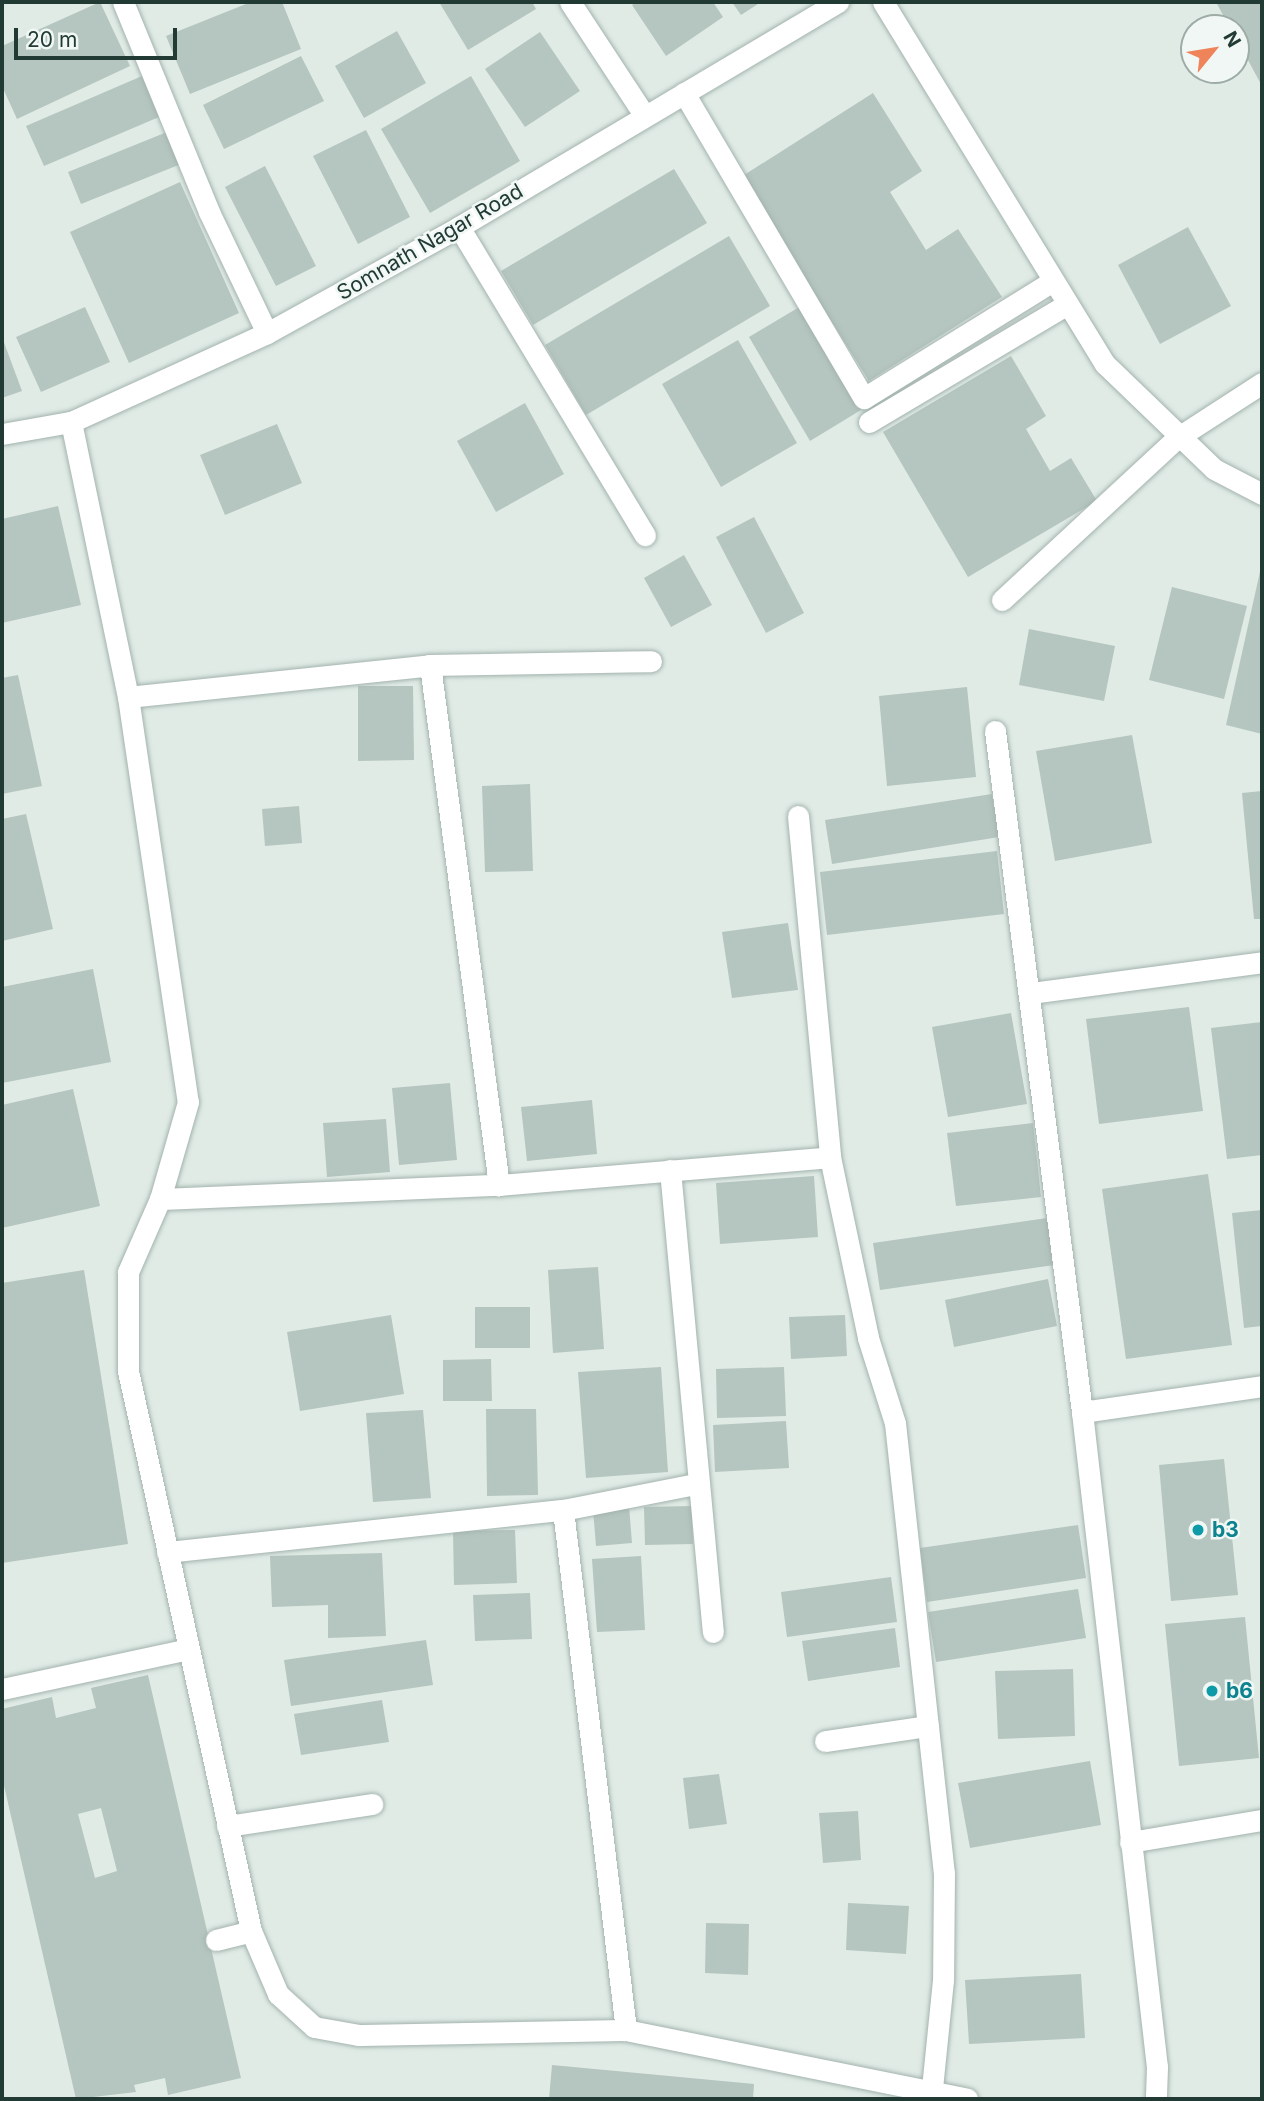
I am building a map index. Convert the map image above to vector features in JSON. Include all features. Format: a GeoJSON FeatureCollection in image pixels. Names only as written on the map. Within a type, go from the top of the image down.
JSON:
{"type":"FeatureCollection","features":[{"type":"Feature","properties":{"kind":"street"},"geometry":{"type":"LineString","coordinates":[[123,2],[209,212],[267,333]]}},
{"type":"Feature","properties":{"kind":"street"},"geometry":{"type":"LineString","coordinates":[[570,2],[645,116]]}},
{"type":"Feature","properties":{"kind":"street"},"geometry":{"type":"LineString","coordinates":[[883,2],[1051,282],[1105,364],[1177,438],[1214,469],[1262,494]]}},
{"type":"Feature","properties":{"kind":"street","name":"Somnath Nagar Road"},"geometry":{"type":"LineString","coordinates":[[2,434],[71,422],[267,333],[459,227],[684,93],[825,5]]}},
{"type":"Feature","properties":{"kind":"street"},"geometry":{"type":"LineString","coordinates":[[684,93],[864,398],[1051,282]]}},
{"type":"Feature","properties":{"kind":"street"},"geometry":{"type":"LineString","coordinates":[[459,227],[645,535]]}},
{"type":"Feature","properties":{"kind":"street"},"geometry":{"type":"LineString","coordinates":[[869,422],[1066,304]]}},
{"type":"Feature","properties":{"kind":"street"},"geometry":{"type":"LineString","coordinates":[[1002,600],[1177,438],[1262,383]]}},
{"type":"Feature","properties":{"kind":"street"},"geometry":{"type":"LineString","coordinates":[[71,422],[128,697],[188,1102],[160,1199],[128,1272],[128,1371],[251,1931],[278,1994],[314,2027],[359,2035],[626,2030],[931,2096],[967,2099]]}},
{"type":"Feature","properties":{"kind":"street"},"geometry":{"type":"LineString","coordinates":[[128,697],[430,665],[651,661]]}},
{"type":"Feature","properties":{"kind":"street"},"geometry":{"type":"LineString","coordinates":[[430,665],[499,1185]]}},
{"type":"Feature","properties":{"kind":"street"},"geometry":{"type":"LineString","coordinates":[[995,731],[1031,993],[1082,1412],[1157,2067],[1156,2099]]}},
{"type":"Feature","properties":{"kind":"street"},"geometry":{"type":"LineString","coordinates":[[798,816],[830,1157],[868,1338],[895,1423],[929,1727],[944,1873],[943,1980],[931,2096]]}},
{"type":"Feature","properties":{"kind":"street"},"geometry":{"type":"LineString","coordinates":[[1031,993],[1262,962]]}},
{"type":"Feature","properties":{"kind":"street"},"geometry":{"type":"LineString","coordinates":[[160,1199],[499,1185],[830,1157]]}},
{"type":"Feature","properties":{"kind":"street"},"geometry":{"type":"LineString","coordinates":[[670,1170],[696,1485],[713,1632]]}},
{"type":"Feature","properties":{"kind":"street"},"geometry":{"type":"LineString","coordinates":[[1082,1412],[1262,1386]]}},
{"type":"Feature","properties":{"kind":"street"},"geometry":{"type":"LineString","coordinates":[[167,1552],[563,1510],[696,1485]]}},
{"type":"Feature","properties":{"kind":"street"},"geometry":{"type":"LineString","coordinates":[[563,1510],[626,2030]]}},
{"type":"Feature","properties":{"kind":"street"},"geometry":{"type":"LineString","coordinates":[[2,1689],[189,1649]]}},
{"type":"Feature","properties":{"kind":"street"},"geometry":{"type":"LineString","coordinates":[[825,1741],[929,1727]]}},
{"type":"Feature","properties":{"kind":"street"},"geometry":{"type":"LineString","coordinates":[[227,1826],[372,1804]]}},
{"type":"Feature","properties":{"kind":"street"},"geometry":{"type":"LineString","coordinates":[[1130,1842],[1262,1820]]}},
{"type":"Feature","properties":{"kind":"street"},"geometry":{"type":"LineString","coordinates":[[216,1940],[251,1931]]}},
{"type":"Feature","properties":{"kind":"building"},"geometry":{"type":"Polygon","coordinates":[[[100,2],[130,66],[17,119],[2,86],[2,46],[100,2]]]}},
{"type":"Feature","properties":{"kind":"building"},"geometry":{"type":"Polygon","coordinates":[[[251,2],[282,2],[301,49],[190,94],[166,36],[251,2]]]}},
{"type":"Feature","properties":{"kind":"building"},"geometry":{"type":"Polygon","coordinates":[[[439,2],[532,2],[536,9],[468,50],[439,2]]]}},
{"type":"Feature","properties":{"kind":"building"},"geometry":{"type":"Polygon","coordinates":[[[637,2],[713,2],[723,17],[666,56],[632,5],[637,2]]]}},
{"type":"Feature","properties":{"kind":"building"},"geometry":{"type":"Polygon","coordinates":[[[732,2],[761,2],[741,15],[732,2]]]}},
{"type":"Feature","properties":{"kind":"building"},"geometry":{"type":"Polygon","coordinates":[[[1216,2],[1262,2],[1262,86],[1250,64],[1250,14],[1222,14],[1216,2]]]}},
{"type":"Feature","properties":{"kind":"building"},"geometry":{"type":"Polygon","coordinates":[[[397,31],[426,83],[364,118],[335,66],[397,31]]]}},
{"type":"Feature","properties":{"kind":"building"},"geometry":{"type":"Polygon","coordinates":[[[540,32],[580,91],[525,127],[485,69],[540,32]]]}},
{"type":"Feature","properties":{"kind":"building"},"geometry":{"type":"Polygon","coordinates":[[[301,56],[324,101],[224,149],[203,105],[301,56]]]}},
{"type":"Feature","properties":{"kind":"building"},"geometry":{"type":"Polygon","coordinates":[[[142,76],[159,117],[44,166],[26,126],[142,76]]]}},
{"type":"Feature","properties":{"kind":"building"},"geometry":{"type":"Polygon","coordinates":[[[471,76],[520,161],[430,213],[381,129],[471,76]]]}},
{"type":"Feature","properties":{"kind":"building"},"geometry":{"type":"Polygon","coordinates":[[[873,93],[922,171],[890,192],[926,250],[958,229],[1002,297],[869,381],[741,177],[873,93]]]}},
{"type":"Feature","properties":{"kind":"building"},"geometry":{"type":"Polygon","coordinates":[[[366,130],[410,217],[358,244],[313,156],[366,130]]]}},
{"type":"Feature","properties":{"kind":"building"},"geometry":{"type":"Polygon","coordinates":[[[167,132],[181,164],[81,204],[68,172],[167,132]]]}},
{"type":"Feature","properties":{"kind":"building"},"geometry":{"type":"Polygon","coordinates":[[[265,166],[316,266],[276,286],[225,187],[265,166]]]}},
{"type":"Feature","properties":{"kind":"building"},"geometry":{"type":"Polygon","coordinates":[[[674,169],[707,223],[533,325],[501,271],[674,169]]]}},
{"type":"Feature","properties":{"kind":"building"},"geometry":{"type":"Polygon","coordinates":[[[180,182],[239,313],[129,363],[70,232],[180,182]]]}},
{"type":"Feature","properties":{"kind":"building"},"geometry":{"type":"Polygon","coordinates":[[[1188,227],[1231,306],[1160,344],[1118,265],[1188,227]]]}},
{"type":"Feature","properties":{"kind":"building"},"geometry":{"type":"Polygon","coordinates":[[[729,236],[770,306],[586,415],[545,345],[729,236]]]}},
{"type":"Feature","properties":{"kind":"building"},"geometry":{"type":"Polygon","coordinates":[[[801,306],[861,410],[810,441],[749,337],[801,306]]]}},
{"type":"Feature","properties":{"kind":"building"},"geometry":{"type":"Polygon","coordinates":[[[85,307],[110,362],[41,392],[16,337],[85,307]]]}},
{"type":"Feature","properties":{"kind":"building"},"geometry":{"type":"Polygon","coordinates":[[[2,337],[22,391],[2,398],[2,337]]]}},
{"type":"Feature","properties":{"kind":"building"},"geometry":{"type":"Polygon","coordinates":[[[738,340],[797,443],[721,487],[662,384],[738,340]]]}},
{"type":"Feature","properties":{"kind":"building"},"geometry":{"type":"Polygon","coordinates":[[[1011,356],[1046,416],[1026,429],[1050,471],[1071,458],[1097,501],[968,577],[883,432],[1011,356]]]}},
{"type":"Feature","properties":{"kind":"building"},"geometry":{"type":"Polygon","coordinates":[[[525,403],[564,474],[496,512],[457,441],[525,403]]]}},
{"type":"Feature","properties":{"kind":"building"},"geometry":{"type":"Polygon","coordinates":[[[277,424],[302,483],[225,515],[200,455],[277,424]]]}},
{"type":"Feature","properties":{"kind":"building"},"geometry":{"type":"Polygon","coordinates":[[[58,506],[81,605],[2,623],[2,519],[58,506]]]}},
{"type":"Feature","properties":{"kind":"building"},"geometry":{"type":"Polygon","coordinates":[[[754,517],[804,613],[766,633],[716,537],[754,517]]]}},
{"type":"Feature","properties":{"kind":"building"},"geometry":{"type":"Polygon","coordinates":[[[684,555],[712,605],[671,627],[644,578],[684,555]]]}},
{"type":"Feature","properties":{"kind":"building"},"geometry":{"type":"Polygon","coordinates":[[[1262,567],[1262,734],[1226,725],[1262,567]]]}},
{"type":"Feature","properties":{"kind":"building"},"geometry":{"type":"Polygon","coordinates":[[[1172,587],[1247,606],[1224,699],[1149,680],[1172,587]]]}},
{"type":"Feature","properties":{"kind":"building"},"geometry":{"type":"Polygon","coordinates":[[[1029,629],[1115,646],[1104,701],[1019,685],[1029,629]]]}},
{"type":"Feature","properties":{"kind":"building"},"geometry":{"type":"Polygon","coordinates":[[[18,675],[42,786],[2,794],[2,678],[18,675]]]}},
{"type":"Feature","properties":{"kind":"building"},"geometry":{"type":"Polygon","coordinates":[[[358,686],[413,686],[414,760],[358,761],[358,686]]]}},
{"type":"Feature","properties":{"kind":"building"},"geometry":{"type":"Polygon","coordinates":[[[967,687],[976,777],[887,786],[879,696],[967,687]]]}},
{"type":"Feature","properties":{"kind":"building"},"geometry":{"type":"Polygon","coordinates":[[[1132,735],[1152,843],[1055,861],[1036,751],[1132,735]]]}},
{"type":"Feature","properties":{"kind":"building"},"geometry":{"type":"Polygon","coordinates":[[[530,784],[533,871],[485,872],[482,786],[530,784]]]}},
{"type":"Feature","properties":{"kind":"building"},"geometry":{"type":"Polygon","coordinates":[[[1262,791],[1262,919],[1254,919],[1242,793],[1262,791]]]}},
{"type":"Feature","properties":{"kind":"building"},"geometry":{"type":"Polygon","coordinates":[[[992,794],[999,837],[832,864],[825,820],[992,794]]]}},
{"type":"Feature","properties":{"kind":"building"},"geometry":{"type":"Polygon","coordinates":[[[299,806],[302,843],[265,846],[262,809],[299,806]]]}},
{"type":"Feature","properties":{"kind":"building"},"geometry":{"type":"Polygon","coordinates":[[[26,814],[53,929],[2,941],[2,819],[26,814]]]}},
{"type":"Feature","properties":{"kind":"building"},"geometry":{"type":"Polygon","coordinates":[[[997,851],[1004,914],[827,935],[820,872],[997,851]]]}},
{"type":"Feature","properties":{"kind":"building"},"geometry":{"type":"Polygon","coordinates":[[[788,923],[798,990],[732,998],[722,932],[788,923]]]}},
{"type":"Feature","properties":{"kind":"building"},"geometry":{"type":"Polygon","coordinates":[[[93,969],[111,1062],[2,1083],[2,987],[93,969]]]}},
{"type":"Feature","properties":{"kind":"building"},"geometry":{"type":"Polygon","coordinates":[[[1189,1007],[1203,1111],[1099,1124],[1086,1019],[1189,1007]]]}},
{"type":"Feature","properties":{"kind":"building"},"geometry":{"type":"Polygon","coordinates":[[[1011,1013],[1027,1104],[948,1117],[932,1027],[1011,1013]]]}},
{"type":"Feature","properties":{"kind":"building"},"geometry":{"type":"Polygon","coordinates":[[[1262,1022],[1262,1155],[1227,1159],[1211,1028],[1262,1022]]]}},
{"type":"Feature","properties":{"kind":"building"},"geometry":{"type":"Polygon","coordinates":[[[450,1083],[457,1160],[399,1165],[392,1088],[450,1083]]]}},
{"type":"Feature","properties":{"kind":"building"},"geometry":{"type":"Polygon","coordinates":[[[73,1089],[100,1206],[2,1228],[2,1105],[73,1089]]]}},
{"type":"Feature","properties":{"kind":"building"},"geometry":{"type":"Polygon","coordinates":[[[592,1100],[597,1154],[527,1161],[521,1107],[592,1100]]]}},
{"type":"Feature","properties":{"kind":"building"},"geometry":{"type":"Polygon","coordinates":[[[386,1119],[390,1172],[327,1177],[323,1123],[386,1119]]]}},
{"type":"Feature","properties":{"kind":"building"},"geometry":{"type":"Polygon","coordinates":[[[1033,1123],[1041,1197],[956,1206],[947,1133],[1033,1123]]]}},
{"type":"Feature","properties":{"kind":"building"},"geometry":{"type":"Polygon","coordinates":[[[1208,1174],[1232,1345],[1126,1359],[1102,1189],[1208,1174]]]}},
{"type":"Feature","properties":{"kind":"building"},"geometry":{"type":"Polygon","coordinates":[[[814,1176],[818,1237],[720,1244],[716,1183],[814,1176]]]}},
{"type":"Feature","properties":{"kind":"building"},"geometry":{"type":"Polygon","coordinates":[[[1262,1210],[1262,1326],[1244,1328],[1232,1213],[1262,1210]]]}},
{"type":"Feature","properties":{"kind":"building"},"geometry":{"type":"Polygon","coordinates":[[[1047,1218],[1054,1265],[880,1290],[873,1243],[1047,1218]]]}},
{"type":"Feature","properties":{"kind":"building"},"geometry":{"type":"Polygon","coordinates":[[[598,1267],[604,1349],[553,1353],[548,1270],[598,1267]]]}},
{"type":"Feature","properties":{"kind":"building"},"geometry":{"type":"Polygon","coordinates":[[[84,1270],[128,1544],[2,1563],[2,1283],[84,1270]]]}},
{"type":"Feature","properties":{"kind":"building"},"geometry":{"type":"Polygon","coordinates":[[[1048,1279],[1057,1326],[954,1347],[945,1300],[1048,1279]]]}},
{"type":"Feature","properties":{"kind":"building"},"geometry":{"type":"Polygon","coordinates":[[[475,1307],[530,1307],[530,1348],[475,1348],[475,1307]]]}},
{"type":"Feature","properties":{"kind":"building"},"geometry":{"type":"Polygon","coordinates":[[[391,1315],[404,1394],[300,1411],[287,1332],[391,1315]]]}},
{"type":"Feature","properties":{"kind":"building"},"geometry":{"type":"Polygon","coordinates":[[[845,1315],[847,1356],[791,1359],[789,1317],[845,1315]]]}},
{"type":"Feature","properties":{"kind":"building"},"geometry":{"type":"Polygon","coordinates":[[[491,1359],[492,1401],[443,1401],[443,1360],[491,1359]]]}},
{"type":"Feature","properties":{"kind":"building"},"geometry":{"type":"Polygon","coordinates":[[[661,1367],[668,1472],[586,1478],[578,1372],[661,1367]]]}},
{"type":"Feature","properties":{"kind":"building"},"geometry":{"type":"Polygon","coordinates":[[[784,1367],[786,1416],[717,1418],[716,1369],[784,1367]]]}},
{"type":"Feature","properties":{"kind":"building"},"geometry":{"type":"Polygon","coordinates":[[[486,1409],[536,1409],[538,1495],[487,1496],[486,1409]]]}},
{"type":"Feature","properties":{"kind":"building"},"geometry":{"type":"Polygon","coordinates":[[[423,1410],[431,1498],[373,1502],[366,1413],[423,1410]]]}},
{"type":"Feature","properties":{"kind":"building"},"geometry":{"type":"Polygon","coordinates":[[[786,1421],[789,1468],[715,1472],[713,1425],[786,1421]]]}},
{"type":"Feature","properties":{"kind":"building","name":"b3"},"geometry":{"type":"Polygon","coordinates":[[[1224,1459],[1238,1595],[1171,1601],[1159,1465],[1224,1459]]]}},
{"type":"Feature","properties":{"kind":"building"},"geometry":{"type":"Polygon","coordinates":[[[629,1506],[632,1543],[596,1546],[593,1509],[629,1506]]]}},
{"type":"Feature","properties":{"kind":"building"},"geometry":{"type":"Polygon","coordinates":[[[692,1506],[693,1544],[645,1545],[644,1507],[692,1506]]]}},
{"type":"Feature","properties":{"kind":"building"},"geometry":{"type":"Polygon","coordinates":[[[1078,1525],[1086,1578],[927,1602],[920,1548],[1078,1525]]]}},
{"type":"Feature","properties":{"kind":"building"},"geometry":{"type":"Polygon","coordinates":[[[515,1530],[517,1583],[454,1585],[453,1531],[515,1530]]]}},
{"type":"Feature","properties":{"kind":"building"},"geometry":{"type":"Polygon","coordinates":[[[382,1553],[386,1636],[328,1638],[328,1605],[272,1607],[270,1556],[382,1553]]]}},
{"type":"Feature","properties":{"kind":"building"},"geometry":{"type":"Polygon","coordinates":[[[641,1556],[645,1630],[597,1632],[592,1559],[641,1556]]]}},
{"type":"Feature","properties":{"kind":"building"},"geometry":{"type":"Polygon","coordinates":[[[891,1577],[897,1622],[787,1637],[781,1592],[891,1577]]]}},
{"type":"Feature","properties":{"kind":"building"},"geometry":{"type":"Polygon","coordinates":[[[1078,1589],[1086,1638],[936,1662],[928,1612],[1078,1589]]]}},
{"type":"Feature","properties":{"kind":"building"},"geometry":{"type":"Polygon","coordinates":[[[530,1593],[532,1639],[475,1641],[473,1595],[530,1593]]]}},
{"type":"Feature","properties":{"kind":"building","name":"b6"},"geometry":{"type":"Polygon","coordinates":[[[1245,1617],[1259,1758],[1179,1766],[1165,1624],[1245,1617]]]}},
{"type":"Feature","properties":{"kind":"building"},"geometry":{"type":"Polygon","coordinates":[[[895,1628],[900,1667],[808,1681],[802,1641],[895,1628]]]}},
{"type":"Feature","properties":{"kind":"building"},"geometry":{"type":"Polygon","coordinates":[[[426,1640],[433,1685],[291,1706],[284,1660],[426,1640]]]}},
{"type":"Feature","properties":{"kind":"building"},"geometry":{"type":"Polygon","coordinates":[[[1073,1669],[1075,1736],[998,1739],[995,1671],[1073,1669]]]}},
{"type":"Feature","properties":{"kind":"building"},"geometry":{"type":"Polygon","coordinates":[[[148,1675],[241,2078],[168,2095],[165,2078],[134,2085],[136,2092],[76,2099],[2,1777],[2,1709],[52,1697],[56,1718],[96,1708],[91,1688],[148,1675]],[[101,1808],[78,1814],[95,1878],[117,1871],[101,1808]]]}},
{"type":"Feature","properties":{"kind":"building"},"geometry":{"type":"Polygon","coordinates":[[[382,1700],[389,1742],[301,1755],[294,1714],[382,1700]]]}},
{"type":"Feature","properties":{"kind":"building"},"geometry":{"type":"Polygon","coordinates":[[[1090,1761],[1101,1825],[970,1848],[958,1783],[1090,1761]]]}},
{"type":"Feature","properties":{"kind":"building"},"geometry":{"type":"Polygon","coordinates":[[[719,1774],[727,1824],[689,1829],[683,1778],[719,1774]]]}},
{"type":"Feature","properties":{"kind":"building"},"geometry":{"type":"Polygon","coordinates":[[[858,1811],[861,1860],[823,1863],[819,1813],[858,1811]]]}},
{"type":"Feature","properties":{"kind":"building"},"geometry":{"type":"Polygon","coordinates":[[[848,1903],[909,1906],[906,1954],[846,1950],[848,1903]]]}},
{"type":"Feature","properties":{"kind":"building"},"geometry":{"type":"Polygon","coordinates":[[[706,1923],[749,1924],[748,1975],[705,1973],[706,1923]]]}},
{"type":"Feature","properties":{"kind":"building"},"geometry":{"type":"Polygon","coordinates":[[[1081,1974],[1085,2038],[969,2044],[965,1980],[1081,1974]]]}},
{"type":"Feature","properties":{"kind":"building"},"geometry":{"type":"Polygon","coordinates":[[[552,2065],[754,2084],[753,2099],[549,2099],[552,2065]]]}},
{"type":"Feature","properties":{"kind":"place","name":"b3"},"geometry":{"type":"Point","coordinates":[1198,1530]}},
{"type":"Feature","properties":{"kind":"place","name":"b6"},"geometry":{"type":"Point","coordinates":[1212,1691]}}]}
